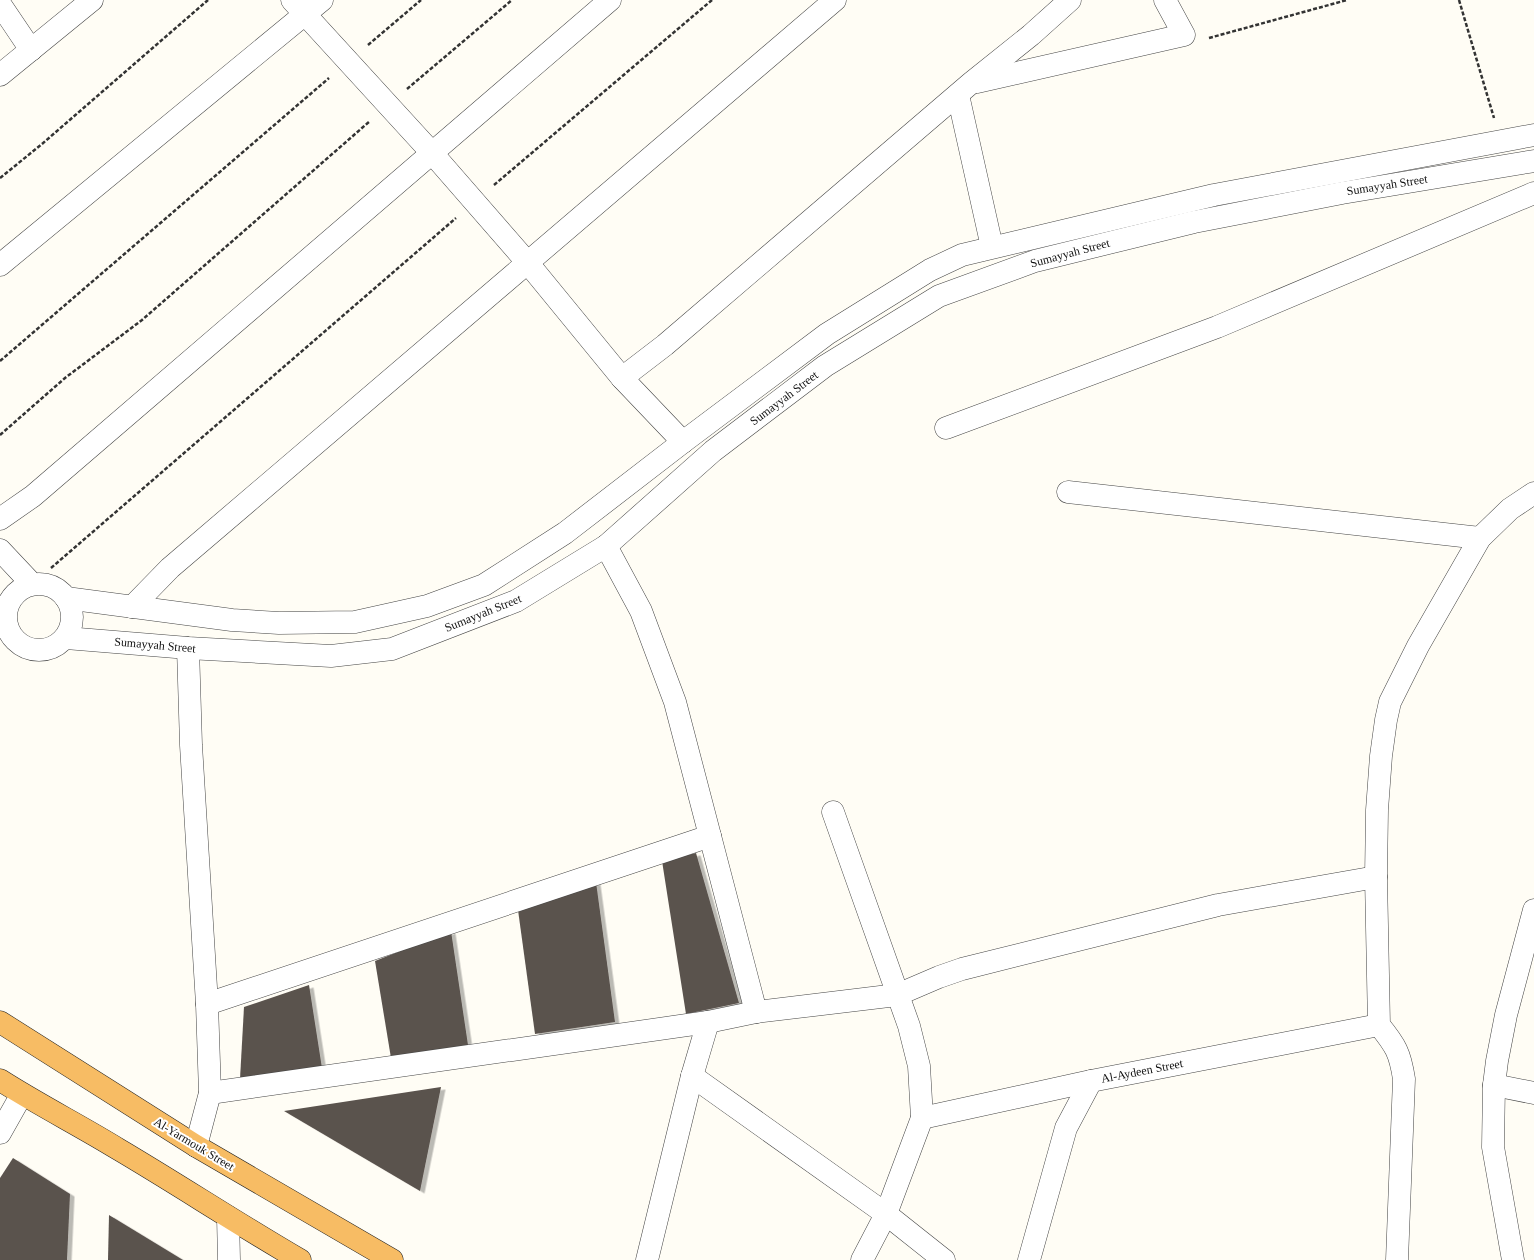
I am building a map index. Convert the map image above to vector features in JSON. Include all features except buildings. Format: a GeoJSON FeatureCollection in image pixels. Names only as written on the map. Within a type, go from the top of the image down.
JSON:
{"type":"FeatureCollection","features":[{"type":"Feature","properties":{"kind":"highway","name":"Al-Yarmouk Street"},"geometry":{"type":"LineString","coordinates":[[0,1022],[196,1146],[392,1260]]}},
{"type":"Feature","properties":{"kind":"highway"},"geometry":{"type":"LineString","coordinates":[[0,1080],[118,1149],[300,1260]]}},
{"type":"Feature","properties":{"kind":"street"},"geometry":{"type":"LineString","coordinates":[[0,75],[92,0]]}},
{"type":"Feature","properties":{"kind":"street"},"geometry":{"type":"LineString","coordinates":[[0,265],[298,7],[322,0]]}},
{"type":"Feature","properties":{"kind":"street"},"geometry":{"type":"LineString","coordinates":[[0,519],[33,496],[610,0]]}},
{"type":"Feature","properties":{"kind":"street"},"geometry":{"type":"LineString","coordinates":[[132,607],[170,568],[835,0]]}},
{"type":"Feature","properties":{"kind":"street"},"geometry":{"type":"LineString","coordinates":[[622,378],[665,345],[964,89],[1031,36],[1070,0]]}},
{"type":"Feature","properties":{"kind":"street"},"geometry":{"type":"LineString","coordinates":[[964,89],[1184,35],[1165,0]]}},
{"type":"Feature","properties":{"kind":"street"},"geometry":{"type":"LineString","coordinates":[[0,4],[31,50]]}},
{"type":"Feature","properties":{"kind":"street"},"geometry":{"type":"LineString","coordinates":[[298,7],[432,152],[527,262],[622,378],[683,442]]}},
{"type":"Feature","properties":{"kind":"street"},"geometry":{"type":"LineString","coordinates":[[964,89],[992,247]]}},
{"type":"Feature","properties":{"kind":"street"},"geometry":{"type":"LineString","coordinates":[[1530,136],[1533,163]]}},
{"type":"Feature","properties":{"kind":"street","name":"Sumayyah Street"},"geometry":{"type":"LineString","coordinates":[[66,598],[232,620],[279,623],[355,622],[427,606],[484,585],[565,533],[827,334],[923,274],[962,254],[1214,195],[1530,136]]}},
{"type":"Feature","properties":{"kind":"street","name":"Sumayyah Street"},"geometry":{"type":"LineString","coordinates":[[66,638],[188,648],[331,656],[392,649],[516,601],[606,546],[713,452],[825,366],[939,296],[1035,261],[1194,222],[1342,193],[1533,163]]}},
{"type":"Feature","properties":{"kind":"street"},"geometry":{"type":"LineString","coordinates":[[946,428],[1217,327],[1534,193]]}},
{"type":"Feature","properties":{"kind":"street"},"geometry":{"type":"LineString","coordinates":[[1068,492],[1480,538]]}},
{"type":"Feature","properties":{"kind":"street"},"geometry":{"type":"LineString","coordinates":[[1397,1260],[1404,1079],[1400,1058],[1392,1042],[1379,1025],[1376,877],[1377,810],[1381,756],[1386,720],[1390,702],[1418,646],[1480,538],[1510,509],[1534,492]]}},
{"type":"Feature","properties":{"kind":"street"},"geometry":{"type":"LineString","coordinates":[[606,546],[641,611],[675,702],[756,1012]]}},
{"type":"Feature","properties":{"kind":"street"},"geometry":{"type":"LineString","coordinates":[[0,550],[32,584]]}},
{"type":"Feature","properties":{"kind":"street"},"geometry":{"type":"LineString","coordinates":[[32,584],[45,584],[57,589],[66,598],[72,611],[72,625],[66,638],[56,646],[43,651],[9,646],[10,635],[3,609],[15,594],[32,584]]}},
{"type":"Feature","properties":{"kind":"street"},"geometry":{"type":"LineString","coordinates":[[188,648],[191,745],[208,1004],[210,1093],[196,1146]]}},
{"type":"Feature","properties":{"kind":"street"},"geometry":{"type":"LineString","coordinates":[[833,812],[909,1026],[919,1066],[922,1118],[886,1214],[862,1260]]}},
{"type":"Feature","properties":{"kind":"street"},"geometry":{"type":"LineString","coordinates":[[208,1004],[710,836]]}},
{"type":"Feature","properties":{"kind":"street"},"geometry":{"type":"LineString","coordinates":[[210,1093],[708,1022],[756,1012],[897,995],[962,969],[1218,905],[1376,877]]}},
{"type":"Feature","properties":{"kind":"street"},"geometry":{"type":"LineString","coordinates":[[1513,1260],[1493,1147],[1494,1085],[1506,1015],[1534,910]]}},
{"type":"Feature","properties":{"kind":"street"},"geometry":{"type":"LineString","coordinates":[[647,1260],[692,1076],[708,1022]]}},
{"type":"Feature","properties":{"kind":"street","name":"Al-Aydeen Street"},"geometry":{"type":"LineString","coordinates":[[1029,1260],[1066,1128],[1091,1081],[1379,1025]]}},
{"type":"Feature","properties":{"kind":"street"},"geometry":{"type":"LineString","coordinates":[[692,1076],[886,1214],[944,1260]]}},
{"type":"Feature","properties":{"kind":"street"},"geometry":{"type":"LineString","coordinates":[[922,1118],[1091,1081]]}},
{"type":"Feature","properties":{"kind":"street"},"geometry":{"type":"LineString","coordinates":[[1494,1085],[1534,1093]]}},
{"type":"Feature","properties":{"kind":"street"},"geometry":{"type":"LineString","coordinates":[[0,1133],[22,1094]]}},
{"type":"Feature","properties":{"kind":"street"},"geometry":{"type":"LineString","coordinates":[[228,1217],[229,1260]]}},
{"type":"Feature","properties":{"kind":"path"},"geometry":{"type":"LineString","coordinates":[[0,178],[42,144],[208,0]]}},
{"type":"Feature","properties":{"kind":"path"},"geometry":{"type":"LineString","coordinates":[[0,361],[421,0]]}},
{"type":"Feature","properties":{"kind":"path"},"geometry":{"type":"LineString","coordinates":[[0,435],[65,378],[142,320],[388,105],[512,0]]}},
{"type":"Feature","properties":{"kind":"path"},"geometry":{"type":"LineString","coordinates":[[32,584],[712,0]]}},
{"type":"Feature","properties":{"kind":"path"},"geometry":{"type":"LineString","coordinates":[[1184,35],[1193,43],[1347,0]]}},
{"type":"Feature","properties":{"kind":"path"},"geometry":{"type":"LineString","coordinates":[[1459,0],[1501,141]]}}]}
